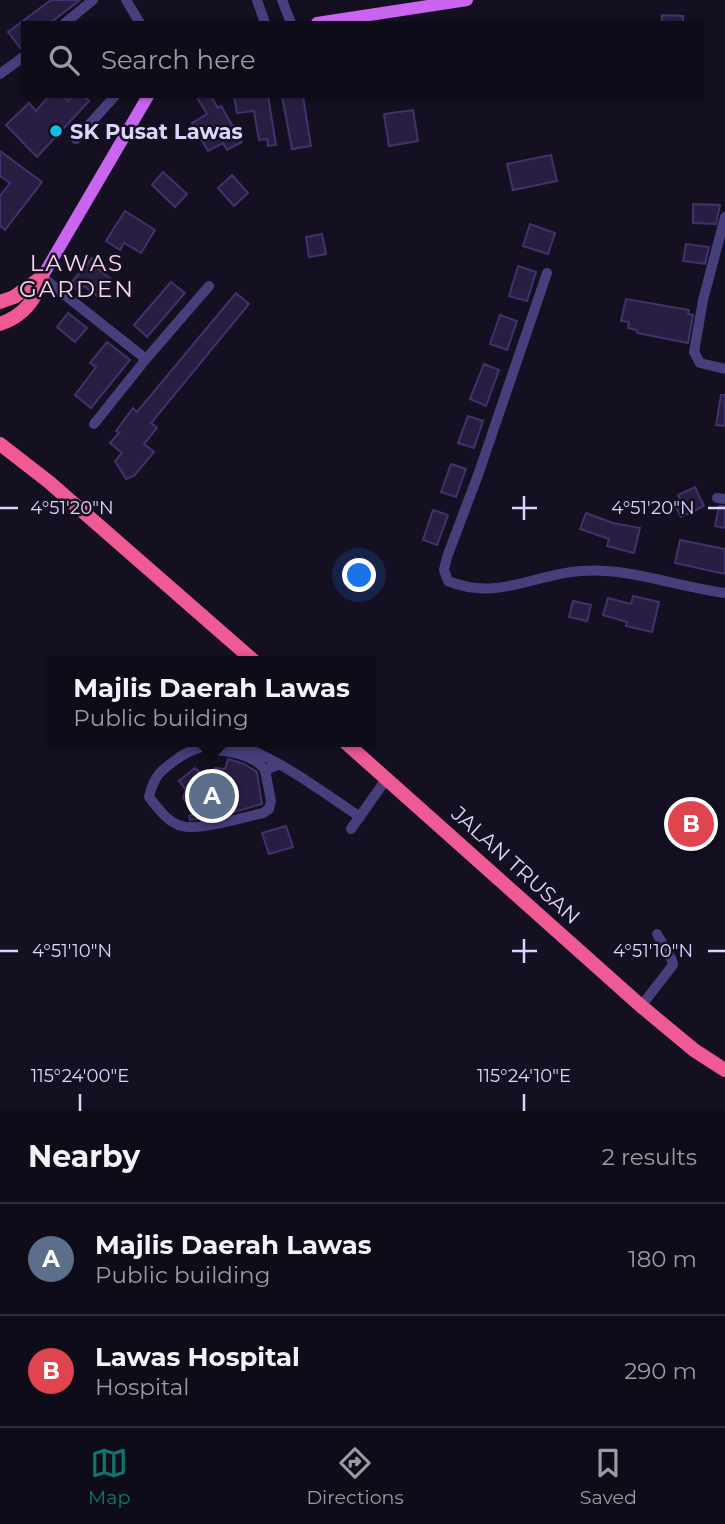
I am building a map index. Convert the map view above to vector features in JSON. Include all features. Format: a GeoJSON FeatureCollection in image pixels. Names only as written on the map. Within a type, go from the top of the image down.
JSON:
{"type":"FeatureCollection","features":[{"type":"Feature","properties":{"kind":"highway"},"geometry":{"type":"LineString","coordinates":[[0,302],[14,297],[42,277]]}},
{"type":"Feature","properties":{"kind":"highway"},"geometry":{"type":"LineString","coordinates":[[0,324],[28,308],[38,293],[42,277]]}},
{"type":"Feature","properties":{"kind":"highway"},"geometry":{"type":"LineString","coordinates":[[1,447],[49,482],[248,656]]}},
{"type":"Feature","properties":{"kind":"highway","name":"JALAN TRUSAN"},"geometry":{"type":"LineString","coordinates":[[351,747],[641,1006],[694,1050],[725,1070]]}},
{"type":"Feature","properties":{"kind":"main road"},"geometry":{"type":"LineString","coordinates":[[327,21],[407,5],[467,0]]}},
{"type":"Feature","properties":{"kind":"main road"},"geometry":{"type":"LineString","coordinates":[[42,277],[147,98]]}},
{"type":"Feature","properties":{"kind":"street"},"geometry":{"type":"LineString","coordinates":[[67,21],[93,0]]}},
{"type":"Feature","properties":{"kind":"street"},"geometry":{"type":"LineString","coordinates":[[127,0],[139,21]]}},
{"type":"Feature","properties":{"kind":"street"},"geometry":{"type":"LineString","coordinates":[[257,0],[264,21]]}},
{"type":"Feature","properties":{"kind":"street"},"geometry":{"type":"LineString","coordinates":[[282,0],[290,21]]}},
{"type":"Feature","properties":{"kind":"street"},"geometry":{"type":"LineString","coordinates":[[0,74],[21,58]]}},
{"type":"Feature","properties":{"kind":"street"},"geometry":{"type":"LineString","coordinates":[[76,139],[113,98]]}},
{"type":"Feature","properties":{"kind":"street"},"geometry":{"type":"LineString","coordinates":[[725,217],[703,300],[694,352],[700,363],[725,369]]}},
{"type":"Feature","properties":{"kind":"street"},"geometry":{"type":"LineString","coordinates":[[547,273],[478,475],[447,556],[444,570],[448,581],[461,587],[483,590],[578,571],[605,570],[725,593]]}},
{"type":"Feature","properties":{"kind":"street"},"geometry":{"type":"LineString","coordinates":[[42,277],[146,359]]}},
{"type":"Feature","properties":{"kind":"street"},"geometry":{"type":"LineString","coordinates":[[94,424],[209,286]]}},
{"type":"Feature","properties":{"kind":"street"},"geometry":{"type":"LineString","coordinates":[[201,748],[225,751],[259,761],[265,770],[271,801],[269,809],[263,813],[198,826],[180,826],[162,813],[149,797],[153,781],[163,769],[181,756],[201,748],[205,747]]}},
{"type":"Feature","properties":{"kind":"street"},"geometry":{"type":"LineString","coordinates":[[240,747],[252,750],[278,765],[360,817]]}},
{"type":"Feature","properties":{"kind":"street"},"geometry":{"type":"LineString","coordinates":[[265,770],[278,765]]}},
{"type":"Feature","properties":{"kind":"street"},"geometry":{"type":"LineString","coordinates":[[351,829],[387,778]]}},
{"type":"Feature","properties":{"kind":"street"},"geometry":{"type":"LineString","coordinates":[[641,1006],[673,965],[657,934]]}},
{"type":"Feature","properties":{"kind":"building"},"geometry":{"type":"Polygon","coordinates":[[[51,0],[80,0],[53,21],[23,21],[51,0]]]}},
{"type":"Feature","properties":{"kind":"building"},"geometry":{"type":"Polygon","coordinates":[[[662,15],[683,16],[683,21],[662,21],[662,15]]]}},
{"type":"Feature","properties":{"kind":"building"},"geometry":{"type":"Polygon","coordinates":[[[21,22],[21,49],[8,32],[21,22]]]}},
{"type":"Feature","properties":{"kind":"building"},"geometry":{"type":"Polygon","coordinates":[[[47,98],[65,98],[68,101],[70,98],[86,98],[89,101],[37,157],[6,125],[29,103],[36,111],[47,98]]]}},
{"type":"Feature","properties":{"kind":"building"},"geometry":{"type":"Polygon","coordinates":[[[197,98],[212,98],[218,108],[221,106],[242,142],[227,150],[223,143],[208,151],[192,123],[207,114],[197,98]]]}},
{"type":"Feature","properties":{"kind":"building"},"geometry":{"type":"Polygon","coordinates":[[[234,98],[268,98],[276,145],[268,146],[267,139],[259,140],[254,111],[237,113],[234,98]]]}},
{"type":"Feature","properties":{"kind":"building"},"geometry":{"type":"Polygon","coordinates":[[[282,98],[303,98],[311,146],[292,149],[282,98]]]}},
{"type":"Feature","properties":{"kind":"building"},"geometry":{"type":"Polygon","coordinates":[[[413,110],[418,141],[389,146],[384,114],[413,110]]]}},
{"type":"Feature","properties":{"kind":"building"},"geometry":{"type":"Polygon","coordinates":[[[0,151],[42,182],[5,230],[0,226],[0,196],[10,183],[0,176],[0,151]]]}},
{"type":"Feature","properties":{"kind":"building"},"geometry":{"type":"Polygon","coordinates":[[[551,155],[557,181],[513,190],[507,164],[551,155]]]}},
{"type":"Feature","properties":{"kind":"building"},"geometry":{"type":"Polygon","coordinates":[[[163,172],[187,194],[175,207],[152,185],[163,172]]]}},
{"type":"Feature","properties":{"kind":"building"},"geometry":{"type":"Polygon","coordinates":[[[232,175],[248,193],[234,206],[218,188],[232,175]]]}},
{"type":"Feature","properties":{"kind":"building"},"geometry":{"type":"Polygon","coordinates":[[[693,204],[720,205],[716,224],[693,223],[693,204]]]}},
{"type":"Feature","properties":{"kind":"building"},"geometry":{"type":"Polygon","coordinates":[[[125,211],[155,230],[141,253],[124,243],[120,250],[106,241],[125,211]]]}},
{"type":"Feature","properties":{"kind":"building"},"geometry":{"type":"Polygon","coordinates":[[[530,224],[555,233],[548,254],[523,246],[530,224]]]}},
{"type":"Feature","properties":{"kind":"building"},"geometry":{"type":"Polygon","coordinates":[[[322,234],[326,254],[309,257],[306,237],[322,234]]]}},
{"type":"Feature","properties":{"kind":"building"},"geometry":{"type":"Polygon","coordinates":[[[686,244],[709,247],[705,264],[683,261],[686,244]]]}},
{"type":"Feature","properties":{"kind":"building"},"geometry":{"type":"Polygon","coordinates":[[[92,258],[101,266],[98,269],[112,280],[98,297],[84,286],[79,292],[70,284],[92,258]]]}},
{"type":"Feature","properties":{"kind":"building"},"geometry":{"type":"Polygon","coordinates":[[[518,266],[536,272],[527,301],[509,296],[518,266]]]}},
{"type":"Feature","properties":{"kind":"building"},"geometry":{"type":"Polygon","coordinates":[[[171,282],[185,293],[147,337],[134,325],[171,282]]]}},
{"type":"Feature","properties":{"kind":"building"},"geometry":{"type":"Polygon","coordinates":[[[236,293],[249,304],[151,423],[157,428],[144,444],[154,452],[134,476],[126,479],[115,461],[122,453],[110,443],[119,433],[116,431],[133,408],[137,412],[236,293]]]}},
{"type":"Feature","properties":{"kind":"building"},"geometry":{"type":"Polygon","coordinates":[[[626,299],[689,310],[688,314],[693,315],[688,343],[637,333],[637,330],[628,328],[629,322],[621,321],[626,299]]]}},
{"type":"Feature","properties":{"kind":"building"},"geometry":{"type":"Polygon","coordinates":[[[68,313],[87,328],[75,342],[57,327],[68,313]]]}},
{"type":"Feature","properties":{"kind":"building"},"geometry":{"type":"Polygon","coordinates":[[[500,315],[517,321],[507,350],[490,344],[500,315]]]}},
{"type":"Feature","properties":{"kind":"building"},"geometry":{"type":"Polygon","coordinates":[[[107,342],[130,360],[91,408],[75,395],[96,367],[90,363],[107,342]]]}},
{"type":"Feature","properties":{"kind":"building"},"geometry":{"type":"Polygon","coordinates":[[[484,364],[499,370],[486,406],[470,399],[484,364]]]}},
{"type":"Feature","properties":{"kind":"building"},"geometry":{"type":"Polygon","coordinates":[[[721,395],[725,395],[725,426],[716,425],[721,395]]]}},
{"type":"Feature","properties":{"kind":"building"},"geometry":{"type":"Polygon","coordinates":[[[468,416],[483,421],[474,448],[458,443],[468,416]]]}},
{"type":"Feature","properties":{"kind":"building"},"geometry":{"type":"Polygon","coordinates":[[[451,464],[466,469],[456,497],[441,492],[451,464]]]}},
{"type":"Feature","properties":{"kind":"building"},"geometry":{"type":"Polygon","coordinates":[[[695,487],[704,506],[681,517],[676,507],[682,504],[678,495],[695,487]]]}},
{"type":"Feature","properties":{"kind":"building"},"geometry":{"type":"Polygon","coordinates":[[[719,506],[725,506],[725,528],[715,526],[719,506]]]}},
{"type":"Feature","properties":{"kind":"building"},"geometry":{"type":"Polygon","coordinates":[[[433,510],[448,515],[437,545],[423,540],[433,510]]]}},
{"type":"Feature","properties":{"kind":"building"},"geometry":{"type":"Polygon","coordinates":[[[586,513],[613,523],[640,528],[634,553],[607,546],[609,539],[580,529],[586,513]]]}},
{"type":"Feature","properties":{"kind":"building"},"geometry":{"type":"Polygon","coordinates":[[[680,540],[725,549],[725,574],[675,563],[680,540]]]}},
{"type":"Feature","properties":{"kind":"building"},"geometry":{"type":"Polygon","coordinates":[[[633,596],[659,602],[652,632],[626,626],[627,622],[603,615],[608,598],[631,604],[633,596]]]}},
{"type":"Feature","properties":{"kind":"building"},"geometry":{"type":"Polygon","coordinates":[[[573,601],[591,605],[587,621],[569,617],[573,601]]]}},
{"type":"Feature","properties":{"kind":"building"},"geometry":{"type":"Polygon","coordinates":[[[228,759],[257,772],[262,804],[220,816],[190,820],[189,816],[193,814],[183,798],[186,790],[179,781],[195,768],[206,778],[215,768],[225,769],[228,759]]]}},
{"type":"Feature","properties":{"kind":"building"},"geometry":{"type":"Polygon","coordinates":[[[286,826],[293,847],[269,854],[262,833],[286,826]]]}},
{"type":"Feature","properties":{"kind":"place","name":"SK Pusat Lawas"},"geometry":{"type":"Point","coordinates":[56,131]}},
{"type":"Feature","properties":{"kind":"place","name":"Majlis Daerah Lawas"},"geometry":{"type":"Point","coordinates":[212,796]}},
{"type":"Feature","properties":{"kind":"place","name":"Lawas Hospital"},"geometry":{"type":"Point","coordinates":[691,824]}},
{"type":"Feature","properties":{"kind":"district","name":"LAWAS GARDEN"},"geometry":{"type":"Point","coordinates":[77,276]}}]}
